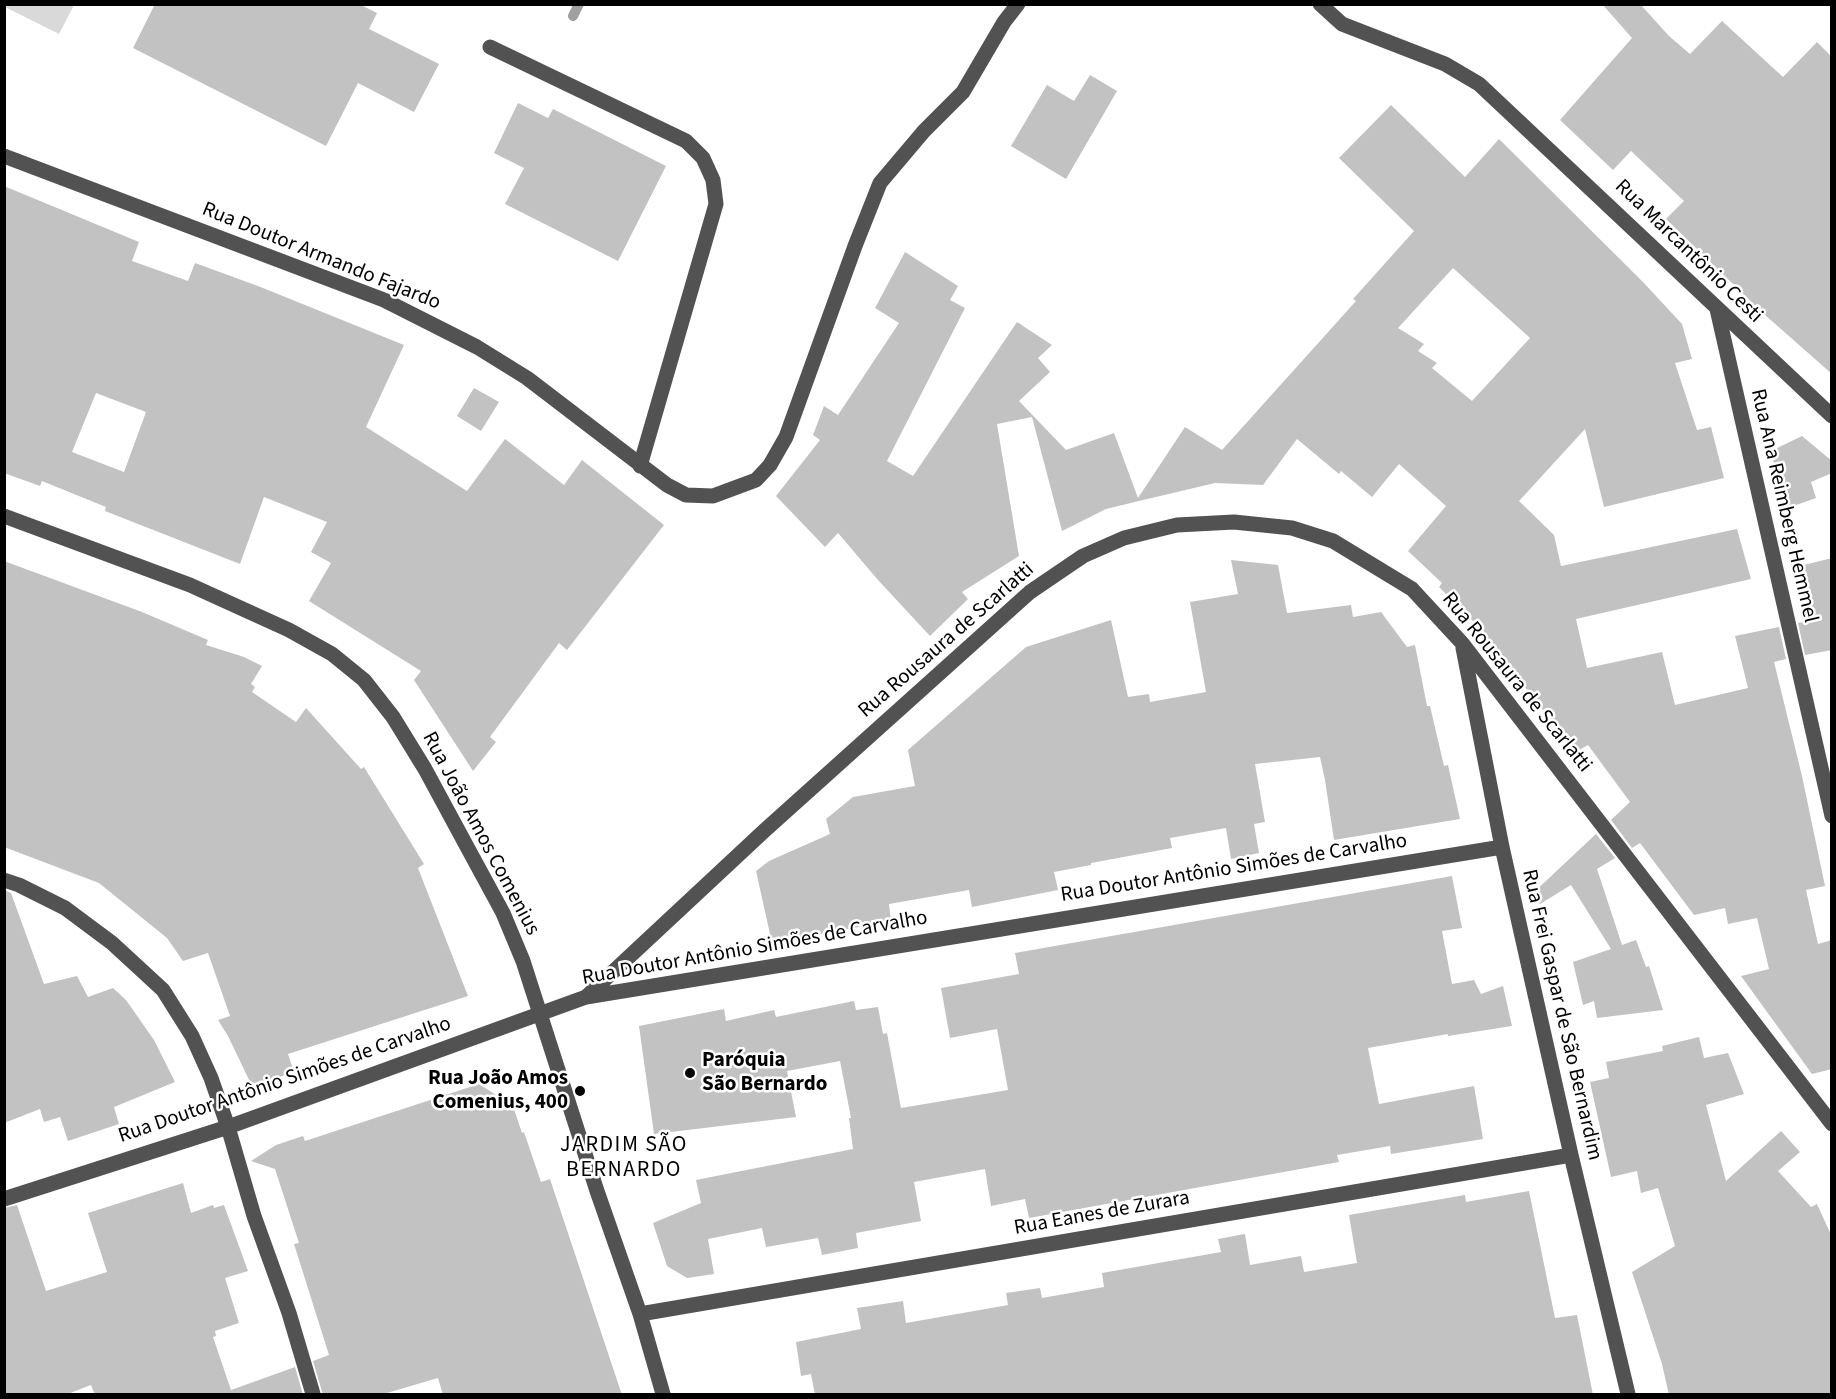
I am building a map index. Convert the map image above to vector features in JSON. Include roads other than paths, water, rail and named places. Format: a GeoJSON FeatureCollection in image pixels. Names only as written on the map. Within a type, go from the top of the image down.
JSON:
{"type":"FeatureCollection","features":[{"type":"Feature","properties":{"kind":"street","name":"Rua Doutor Armando Fajardo"},"geometry":{"type":"LineString","coordinates":[[4,156],[384,300],[477,347],[527,378],[667,485],[686,495],[713,496],[756,480],[770,465],[786,437],[880,183],[924,131],[963,92],[1004,22],[1018,4]]}},
{"type":"Feature","properties":{"kind":"street","name":"Rua Marcantônio Cesti"},"geometry":{"type":"LineString","coordinates":[[1320,4],[1342,24],[1445,64],[1479,84],[1832,416]]}},
{"type":"Feature","properties":{"kind":"street"},"geometry":{"type":"LineString","coordinates":[[490,47],[686,141],[703,158],[713,180],[716,204],[640,466]]}},
{"type":"Feature","properties":{"kind":"street","name":"Rua Ana Reimberg Hemmel"},"geometry":{"type":"LineString","coordinates":[[1718,309],[1832,816]]}},
{"type":"Feature","properties":{"kind":"street","name":"Rua João Amos Comenius"},"geometry":{"type":"LineString","coordinates":[[4,516],[190,585],[289,630],[332,654],[364,680],[393,717],[425,769],[481,873],[523,961],[597,1191],[640,1314],[663,1395]]}},
{"type":"Feature","properties":{"kind":"street","name":"Rua Rousaura de Scarlatti"},"geometry":{"type":"LineString","coordinates":[[586,997],[764,831],[1030,591],[1083,556],[1124,538],[1177,525],[1234,522],[1292,528],[1332,542],[1412,589],[1462,643],[1832,1124]]}},
{"type":"Feature","properties":{"kind":"street","name":"Rua Frei Gaspar de São Bernardim"},"geometry":{"type":"LineString","coordinates":[[1462,643],[1502,847],[1628,1395]]}},
{"type":"Feature","properties":{"kind":"street","name":"Rua Doutor Antônio Simões de Carvalho"},"geometry":{"type":"LineString","coordinates":[[4,1199],[228,1127],[586,997],[1502,847]]}},
{"type":"Feature","properties":{"kind":"street"},"geometry":{"type":"LineString","coordinates":[[4,880],[65,908],[112,943],[163,990],[192,1036],[211,1078],[228,1127],[254,1215],[289,1313],[313,1395]]}},
{"type":"Feature","properties":{"kind":"street","name":"Rua Eanes de Zurara"},"geometry":{"type":"LineString","coordinates":[[640,1314],[1571,1155]]}},
{"type":"Feature","properties":{"kind":"waterway"},"geometry":{"type":"LineString","coordinates":[[573,16],[579,4]]}},
{"type":"Feature","properties":{"kind":"place","name":"Paróquia São Bernardo"},"geometry":{"type":"Point","coordinates":[690,1073]}},
{"type":"Feature","properties":{"kind":"place","name":"Rua João Amos Comenius, 400"},"geometry":{"type":"Point","coordinates":[580,1091]}},
{"type":"Feature","properties":{"kind":"district","name":"JARDIM SÃO BERNARDO"},"geometry":{"type":"Point","coordinates":[624,1158]}}]}
